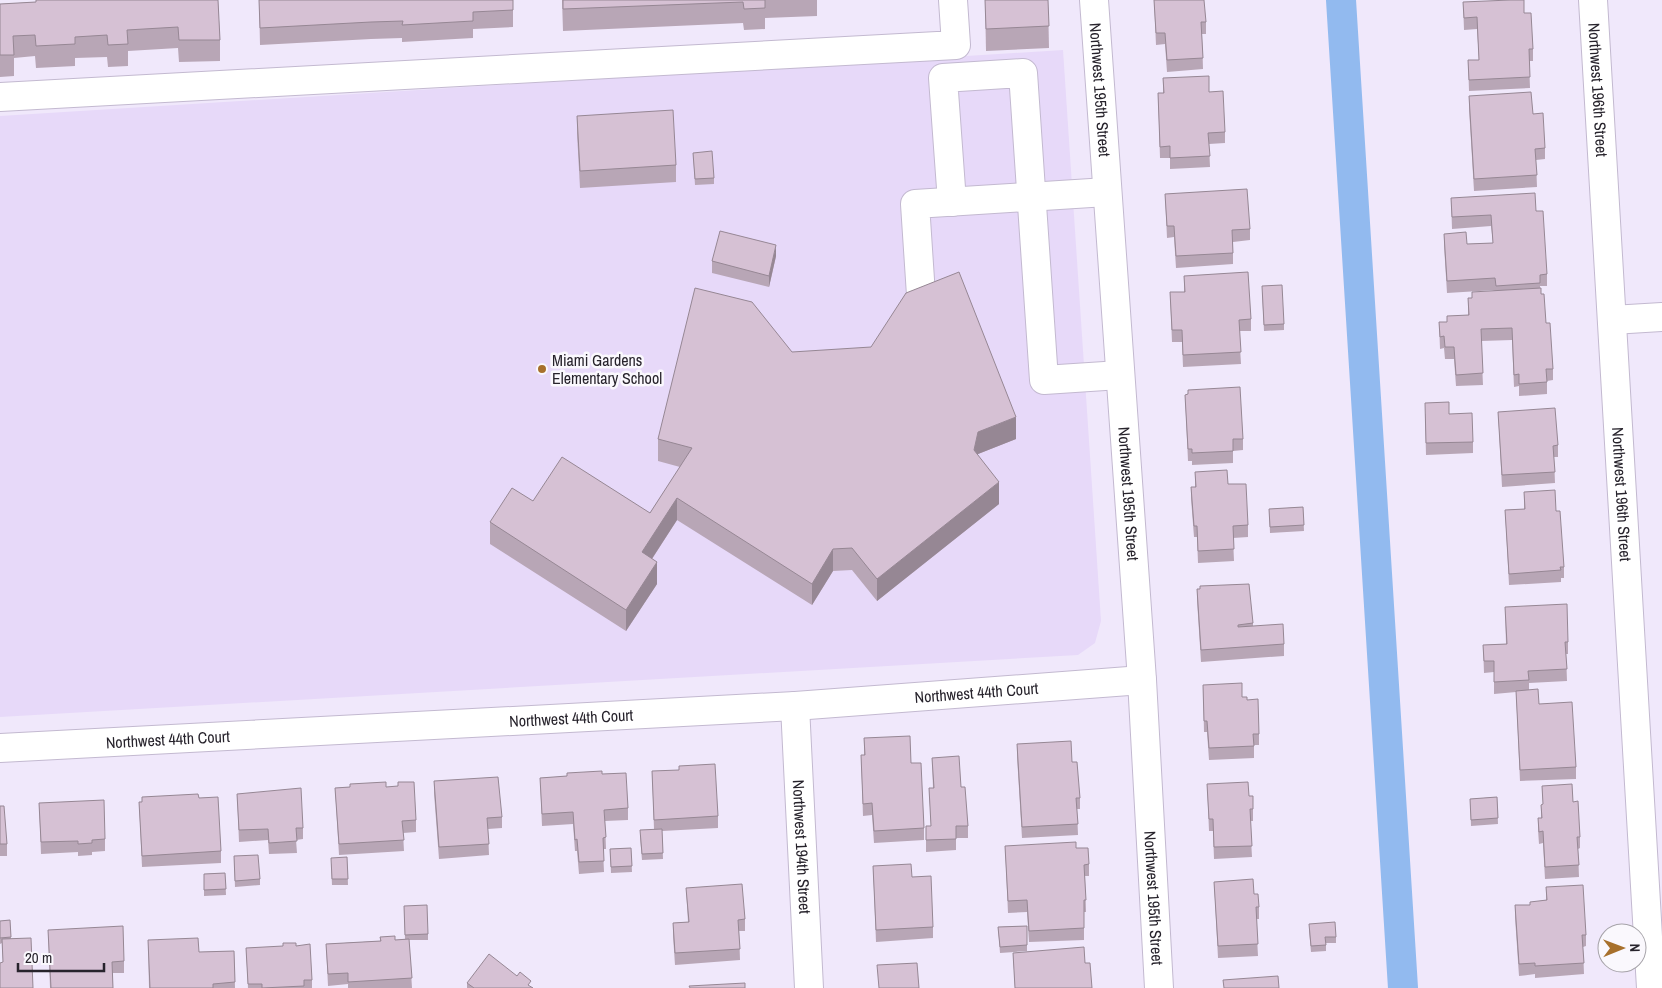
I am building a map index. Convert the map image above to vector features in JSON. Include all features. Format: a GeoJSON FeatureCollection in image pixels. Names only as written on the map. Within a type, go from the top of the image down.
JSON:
{"type":"FeatureCollection","features":[{"type":"Feature","properties":{"kind":"street"},"geometry":{"type":"LineString","coordinates":[[0,97],[956,45],[953,0]]}},
{"type":"Feature","properties":{"kind":"street","name":"Northwest 195th Street"},"geometry":{"type":"LineString","coordinates":[[1094,0],[1142,680],[1159,988]]}},
{"type":"Feature","properties":{"kind":"street","name":"Northwest 196th Street"},"geometry":{"type":"LineString","coordinates":[[1593,0],[1651,988]]}},
{"type":"Feature","properties":{"kind":"street"},"geometry":{"type":"LineString","coordinates":[[952,202],[943,78],[1024,73],[1044,380],[1120,375]]}},
{"type":"Feature","properties":{"kind":"street"},"geometry":{"type":"LineString","coordinates":[[921,295],[915,204],[1107,192]]}},
{"type":"Feature","properties":{"kind":"street"},"geometry":{"type":"LineString","coordinates":[[1612,320],[1662,318]]}},
{"type":"Feature","properties":{"kind":"street","name":"Northwest 44th Court"},"geometry":{"type":"LineString","coordinates":[[0,748],[795,706],[1142,680]]}},
{"type":"Feature","properties":{"kind":"street","name":"Northwest 194th Street"},"geometry":{"type":"LineString","coordinates":[[795,706],[809,988]]}},
{"type":"Feature","properties":{"kind":"shaded area","name":"Miami Gardens Elementary School"},"geometry":{"type":"Polygon","coordinates":[[[1063,50],[1101,621],[1095,643],[1078,655],[0,717],[0,116],[1063,50]]]}},
{"type":"Feature","properties":{"kind":"building"},"geometry":{"type":"Polygon","coordinates":[[[36,0],[218,0],[220,40],[179,40],[178,27],[127,30],[128,44],[108,45],[107,35],[75,37],[75,44],[36,46],[35,35],[13,36],[14,55],[0,55],[0,4],[36,2],[36,0]]]}},
{"type":"Feature","properties":{"kind":"building"},"geometry":{"type":"Polygon","coordinates":[[[259,0],[513,0],[513,10],[473,12],[473,21],[402,25],[403,21],[371,22],[260,28],[259,0]]]}},
{"type":"Feature","properties":{"kind":"building"},"geometry":{"type":"Polygon","coordinates":[[[563,0],[765,0],[765,8],[744,9],[743,2],[563,9],[563,0]]]}},
{"type":"Feature","properties":{"kind":"building"},"geometry":{"type":"Polygon","coordinates":[[[985,0],[1048,0],[1049,26],[986,29],[985,0]]]}},
{"type":"Feature","properties":{"kind":"building"},"geometry":{"type":"Polygon","coordinates":[[[1154,0],[1204,0],[1206,22],[1201,22],[1203,58],[1167,60],[1165,33],[1156,33],[1154,0]]]}},
{"type":"Feature","properties":{"kind":"building"},"geometry":{"type":"Polygon","coordinates":[[[1524,0],[1524,13],[1531,13],[1533,49],[1529,49],[1530,77],[1469,80],[1468,60],[1479,60],[1477,17],[1464,18],[1463,2],[1524,0]]]}},
{"type":"Feature","properties":{"kind":"building"},"geometry":{"type":"Polygon","coordinates":[[[1209,76],[1209,92],[1223,91],[1225,132],[1208,133],[1210,156],[1170,158],[1170,146],[1160,147],[1158,93],[1164,93],[1163,78],[1209,76]]]}},
{"type":"Feature","properties":{"kind":"building"},"geometry":{"type":"Polygon","coordinates":[[[1531,92],[1533,114],[1543,113],[1545,148],[1535,149],[1537,175],[1474,179],[1469,96],[1531,92]]]}},
{"type":"Feature","properties":{"kind":"building"},"geometry":{"type":"Polygon","coordinates":[[[673,110],[676,165],[580,171],[577,116],[673,110]]]}},
{"type":"Feature","properties":{"kind":"building"},"geometry":{"type":"Polygon","coordinates":[[[712,151],[714,178],[695,179],[693,153],[712,151]]]}},
{"type":"Feature","properties":{"kind":"building"},"geometry":{"type":"Polygon","coordinates":[[[1247,189],[1250,229],[1232,230],[1233,253],[1176,256],[1174,226],[1167,226],[1165,194],[1247,189]]]}},
{"type":"Feature","properties":{"kind":"building"},"geometry":{"type":"Polygon","coordinates":[[[1535,193],[1536,211],[1543,211],[1547,274],[1540,275],[1540,283],[1496,286],[1495,278],[1447,281],[1444,234],[1466,232],[1467,244],[1493,243],[1491,215],[1452,217],[1451,198],[1535,193]]]}},
{"type":"Feature","properties":{"kind":"building"},"geometry":{"type":"Polygon","coordinates":[[[720,231],[776,245],[769,276],[712,261],[720,231]]]}},
{"type":"Feature","properties":{"kind":"building"},"geometry":{"type":"Polygon","coordinates":[[[959,272],[1016,417],[978,432],[974,450],[999,482],[877,579],[852,548],[833,549],[812,584],[677,498],[642,552],[657,562],[626,610],[490,522],[512,488],[533,501],[562,457],[650,513],[692,448],[658,439],[695,288],[752,302],[792,352],[871,347],[906,293],[959,272]]]}},
{"type":"Feature","properties":{"kind":"building"},"geometry":{"type":"Polygon","coordinates":[[[1248,272],[1251,319],[1239,320],[1241,352],[1183,355],[1182,330],[1172,330],[1170,292],[1185,292],[1184,276],[1248,272]]]}},
{"type":"Feature","properties":{"kind":"building"},"geometry":{"type":"Polygon","coordinates":[[[1282,285],[1284,324],[1264,325],[1262,286],[1282,285]]]}},
{"type":"Feature","properties":{"kind":"building"},"geometry":{"type":"Polygon","coordinates":[[[1541,288],[1541,294],[1544,294],[1546,323],[1550,323],[1553,369],[1546,369],[1547,382],[1519,384],[1519,374],[1514,375],[1512,328],[1481,329],[1483,373],[1456,375],[1454,347],[1445,347],[1444,336],[1440,337],[1439,322],[1447,322],[1447,316],[1469,315],[1468,298],[1472,298],[1472,292],[1541,288]]]}},
{"type":"Feature","properties":{"kind":"building"},"geometry":{"type":"Polygon","coordinates":[[[1240,387],[1243,439],[1233,439],[1233,451],[1192,453],[1192,449],[1188,449],[1185,395],[1188,394],[1188,390],[1240,387]]]}},
{"type":"Feature","properties":{"kind":"building"},"geometry":{"type":"Polygon","coordinates":[[[1449,402],[1449,414],[1472,413],[1473,442],[1426,443],[1425,403],[1449,402]]]}},
{"type":"Feature","properties":{"kind":"building"},"geometry":{"type":"Polygon","coordinates":[[[1555,408],[1558,445],[1553,446],[1555,472],[1502,475],[1498,412],[1555,408]]]}},
{"type":"Feature","properties":{"kind":"building"},"geometry":{"type":"Polygon","coordinates":[[[1227,470],[1228,484],[1246,484],[1248,525],[1233,526],[1234,549],[1198,551],[1197,526],[1194,526],[1191,487],[1196,487],[1195,472],[1227,470]]]}},
{"type":"Feature","properties":{"kind":"building"},"geometry":{"type":"Polygon","coordinates":[[[1555,490],[1556,511],[1560,511],[1564,567],[1560,567],[1561,570],[1509,574],[1505,510],[1525,509],[1524,492],[1555,490]]]}},
{"type":"Feature","properties":{"kind":"building"},"geometry":{"type":"Polygon","coordinates":[[[1303,507],[1304,525],[1270,527],[1269,509],[1303,507]]]}},
{"type":"Feature","properties":{"kind":"building"},"geometry":{"type":"Polygon","coordinates":[[[1249,584],[1253,623],[1238,625],[1238,627],[1283,624],[1284,644],[1201,650],[1197,589],[1200,589],[1200,586],[1249,584]]]}},
{"type":"Feature","properties":{"kind":"building"},"geometry":{"type":"Polygon","coordinates":[[[1567,604],[1568,642],[1565,642],[1567,669],[1528,671],[1529,680],[1494,682],[1494,661],[1484,661],[1483,645],[1507,644],[1505,607],[1567,604]]]}},
{"type":"Feature","properties":{"kind":"building"},"geometry":{"type":"Polygon","coordinates":[[[1242,683],[1242,697],[1247,697],[1247,700],[1258,699],[1259,734],[1253,734],[1254,746],[1209,748],[1207,721],[1204,721],[1203,685],[1242,683]]]}},
{"type":"Feature","properties":{"kind":"building"},"geometry":{"type":"Polygon","coordinates":[[[1538,689],[1539,704],[1572,702],[1576,767],[1520,770],[1516,691],[1538,689]]]}},
{"type":"Feature","properties":{"kind":"building"},"geometry":{"type":"Polygon","coordinates":[[[910,736],[911,763],[921,763],[924,828],[874,831],[872,803],[863,804],[861,755],[865,755],[864,738],[910,736]]]}},
{"type":"Feature","properties":{"kind":"building"},"geometry":{"type":"Polygon","coordinates":[[[1071,741],[1072,762],[1077,762],[1080,798],[1076,798],[1078,824],[1022,827],[1017,744],[1071,741]]]}},
{"type":"Feature","properties":{"kind":"building"},"geometry":{"type":"Polygon","coordinates":[[[959,756],[961,787],[965,787],[968,826],[956,826],[956,839],[926,840],[926,826],[931,826],[929,788],[934,788],[932,758],[959,756]]]}},
{"type":"Feature","properties":{"kind":"building"},"geometry":{"type":"Polygon","coordinates":[[[715,764],[718,816],[654,820],[652,771],[679,770],[679,766],[715,764]]]}},
{"type":"Feature","properties":{"kind":"building"},"geometry":{"type":"Polygon","coordinates":[[[602,771],[602,774],[626,773],[628,808],[604,810],[606,837],[603,838],[604,861],[579,862],[573,812],[542,814],[540,778],[567,776],[567,773],[602,771]]]}},
{"type":"Feature","properties":{"kind":"building"},"geometry":{"type":"Polygon","coordinates":[[[498,777],[502,817],[487,818],[489,844],[439,847],[434,781],[498,777]]]}},
{"type":"Feature","properties":{"kind":"building"},"geometry":{"type":"Polygon","coordinates":[[[386,782],[386,787],[398,786],[398,782],[414,782],[416,820],[402,821],[404,840],[339,844],[335,788],[350,787],[350,784],[386,782]]]}},
{"type":"Feature","properties":{"kind":"building"},"geometry":{"type":"Polygon","coordinates":[[[1248,782],[1249,796],[1253,796],[1253,809],[1250,809],[1252,846],[1214,847],[1213,819],[1209,819],[1207,784],[1248,782]]]}},
{"type":"Feature","properties":{"kind":"building"},"geometry":{"type":"Polygon","coordinates":[[[1572,784],[1573,802],[1578,801],[1580,837],[1577,837],[1579,865],[1545,867],[1543,831],[1539,832],[1538,818],[1542,818],[1542,786],[1572,784]]]}},
{"type":"Feature","properties":{"kind":"building"},"geometry":{"type":"Polygon","coordinates":[[[301,788],[303,828],[296,828],[297,841],[269,843],[268,829],[239,830],[237,794],[301,788]]]}},
{"type":"Feature","properties":{"kind":"building"},"geometry":{"type":"Polygon","coordinates":[[[198,794],[199,798],[218,797],[221,851],[142,856],[139,802],[142,802],[142,797],[198,794]]]}},
{"type":"Feature","properties":{"kind":"building"},"geometry":{"type":"Polygon","coordinates":[[[1497,797],[1498,818],[1471,820],[1470,799],[1497,797]]]}},
{"type":"Feature","properties":{"kind":"building"},"geometry":{"type":"Polygon","coordinates":[[[104,800],[105,839],[92,840],[92,843],[78,844],[78,841],[41,842],[39,803],[104,800]]]}},
{"type":"Feature","properties":{"kind":"building"},"geometry":{"type":"Polygon","coordinates":[[[0,806],[4,806],[7,844],[0,844],[0,806]]]}},
{"type":"Feature","properties":{"kind":"building"},"geometry":{"type":"Polygon","coordinates":[[[662,829],[663,853],[642,854],[640,830],[662,829]]]}},
{"type":"Feature","properties":{"kind":"building"},"geometry":{"type":"Polygon","coordinates":[[[1076,842],[1076,848],[1088,848],[1089,864],[1084,865],[1086,900],[1084,900],[1084,928],[1029,931],[1027,900],[1008,901],[1005,846],[1076,842]]]}},
{"type":"Feature","properties":{"kind":"building"},"geometry":{"type":"Polygon","coordinates":[[[631,848],[632,866],[611,867],[610,849],[631,848]]]}},
{"type":"Feature","properties":{"kind":"building"},"geometry":{"type":"Polygon","coordinates":[[[258,855],[260,879],[235,881],[234,856],[258,855]]]}},
{"type":"Feature","properties":{"kind":"building"},"geometry":{"type":"Polygon","coordinates":[[[347,857],[348,879],[332,879],[331,858],[347,857]]]}},
{"type":"Feature","properties":{"kind":"building"},"geometry":{"type":"Polygon","coordinates":[[[911,864],[912,877],[931,876],[933,927],[876,930],[873,866],[911,864]]]}},
{"type":"Feature","properties":{"kind":"building"},"geometry":{"type":"Polygon","coordinates":[[[225,873],[226,889],[204,890],[204,874],[225,873]]]}},
{"type":"Feature","properties":{"kind":"building"},"geometry":{"type":"Polygon","coordinates":[[[1253,879],[1254,894],[1258,894],[1259,907],[1256,907],[1258,944],[1218,946],[1214,882],[1253,879]]]}},
{"type":"Feature","properties":{"kind":"building"},"geometry":{"type":"Polygon","coordinates":[[[742,884],[745,919],[738,920],[740,949],[675,953],[673,923],[689,922],[686,888],[742,884]]]}},
{"type":"Feature","properties":{"kind":"building"},"geometry":{"type":"Polygon","coordinates":[[[1583,885],[1586,935],[1582,935],[1584,963],[1535,966],[1535,963],[1519,964],[1515,905],[1530,905],[1530,902],[1547,900],[1546,887],[1583,885]]]}},
{"type":"Feature","properties":{"kind":"building"},"geometry":{"type":"Polygon","coordinates":[[[427,905],[428,934],[405,935],[404,906],[427,905]]]}},
{"type":"Feature","properties":{"kind":"building"},"geometry":{"type":"Polygon","coordinates":[[[10,920],[11,937],[0,938],[0,921],[10,920]]]}},
{"type":"Feature","properties":{"kind":"building"},"geometry":{"type":"Polygon","coordinates":[[[1335,922],[1336,937],[1325,937],[1326,945],[1311,946],[1309,924],[1335,922]]]}},
{"type":"Feature","properties":{"kind":"building"},"geometry":{"type":"Polygon","coordinates":[[[123,926],[124,961],[112,962],[113,988],[51,988],[48,930],[123,926]]]}},
{"type":"Feature","properties":{"kind":"building"},"geometry":{"type":"Polygon","coordinates":[[[1027,926],[1027,945],[1000,947],[998,927],[1027,926]]]}},
{"type":"Feature","properties":{"kind":"building"},"geometry":{"type":"Polygon","coordinates":[[[395,936],[395,940],[409,939],[412,978],[348,982],[348,973],[328,974],[326,944],[381,941],[380,937],[395,936]]]}},
{"type":"Feature","properties":{"kind":"building"},"geometry":{"type":"Polygon","coordinates":[[[31,938],[33,988],[0,988],[0,963],[3,962],[2,939],[31,938]]]}},
{"type":"Feature","properties":{"kind":"building"},"geometry":{"type":"Polygon","coordinates":[[[198,938],[199,952],[234,951],[235,982],[213,984],[213,988],[150,988],[148,940],[198,938]]]}},
{"type":"Feature","properties":{"kind":"building"},"geometry":{"type":"Polygon","coordinates":[[[283,943],[296,943],[296,946],[310,944],[312,980],[304,980],[304,986],[262,988],[262,984],[248,984],[246,948],[283,946],[283,943]]]}},
{"type":"Feature","properties":{"kind":"building"},"geometry":{"type":"Polygon","coordinates":[[[1084,947],[1085,963],[1090,963],[1092,988],[1015,988],[1013,953],[1084,947]]]}},
{"type":"Feature","properties":{"kind":"building"},"geometry":{"type":"Polygon","coordinates":[[[489,954],[517,976],[520,972],[531,981],[528,985],[533,988],[474,988],[467,983],[489,954]]]}},
{"type":"Feature","properties":{"kind":"building"},"geometry":{"type":"Polygon","coordinates":[[[917,963],[919,988],[879,988],[877,965],[917,963]]]}},
{"type":"Feature","properties":{"kind":"building"},"geometry":{"type":"Polygon","coordinates":[[[1278,976],[1279,988],[1224,988],[1223,980],[1278,976]]]}},
{"type":"Feature","properties":{"kind":"building"},"geometry":{"type":"Polygon","coordinates":[[[745,983],[745,988],[690,988],[689,986],[745,983]]]}},
{"type":"Feature","properties":{"kind":"waterway"},"geometry":{"type":"LineString","coordinates":[[1341,0],[1403,988]]}},
{"type":"Feature","properties":{"kind":"place","name":"Miami Gardens Elementary School"},"geometry":{"type":"Point","coordinates":[542,369]}}]}
